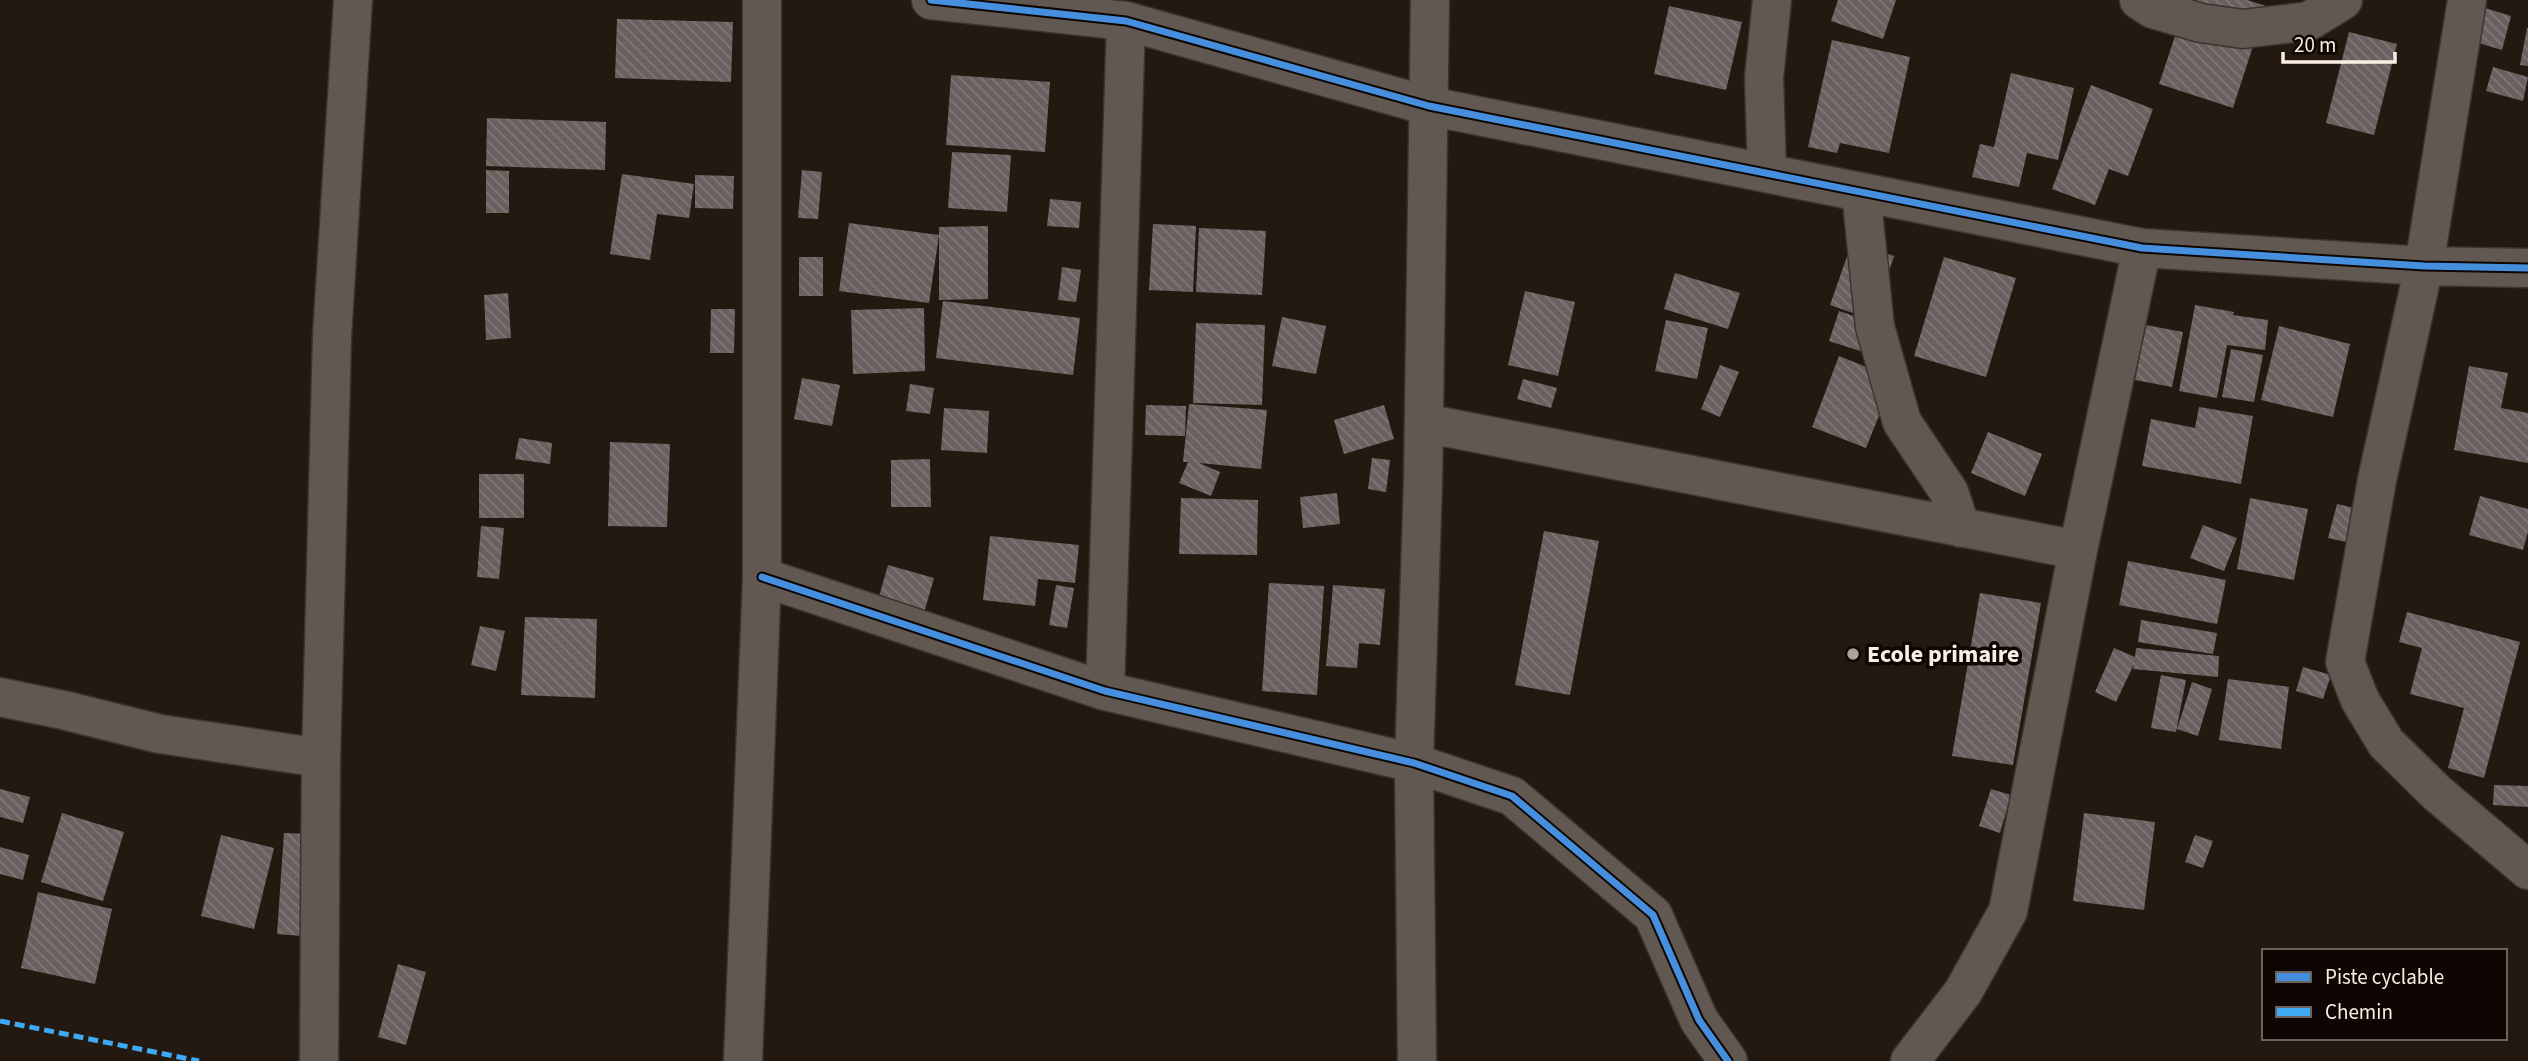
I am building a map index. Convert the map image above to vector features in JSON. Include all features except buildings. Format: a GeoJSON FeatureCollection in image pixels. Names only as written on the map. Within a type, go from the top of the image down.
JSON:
{"type":"FeatureCollection","features":[{"type":"Feature","properties":{"kind":"street"},"geometry":{"type":"LineString","coordinates":[[319,1061],[321,758],[332,337],[353,0]]}},
{"type":"Feature","properties":{"kind":"street"},"geometry":{"type":"LineString","coordinates":[[743,1061],[762,577],[762,0]]}},
{"type":"Feature","properties":{"kind":"street"},"geometry":{"type":"LineString","coordinates":[[931,0],[1126,21],[1429,106],[2142,248],[2424,266],[2528,268]]}},
{"type":"Feature","properties":{"kind":"street"},"geometry":{"type":"LineString","coordinates":[[1418,1061],[1414,763],[1424,423],[1430,0]]}},
{"type":"Feature","properties":{"kind":"street"},"geometry":{"type":"LineString","coordinates":[[1767,173],[1764,78],[1772,0]]}},
{"type":"Feature","properties":{"kind":"street"},"geometry":{"type":"LineString","coordinates":[[2139,0],[2153,9],[2201,23],[2243,29],[2309,21],[2343,0]]}},
{"type":"Feature","properties":{"kind":"street"},"geometry":{"type":"LineString","coordinates":[[2468,0],[2424,266],[2377,480],[2345,662],[2360,700],[2386,743],[2437,793],[2528,870]]}},
{"type":"Feature","properties":{"kind":"street"},"geometry":{"type":"LineString","coordinates":[[1105,691],[1126,21]]}},
{"type":"Feature","properties":{"kind":"street"},"geometry":{"type":"LineString","coordinates":[[1861,192],[1875,327],[1902,422],[1949,492],[1961,528]]}},
{"type":"Feature","properties":{"kind":"street"},"geometry":{"type":"LineString","coordinates":[[1910,1061],[1963,992],[2008,911],[2078,550],[2142,248]]}},
{"type":"Feature","properties":{"kind":"street"},"geometry":{"type":"LineString","coordinates":[[1424,423],[2078,550]]}},
{"type":"Feature","properties":{"kind":"street"},"geometry":{"type":"LineString","coordinates":[[762,577],[1105,691],[1414,763],[1512,796],[1653,915],[1699,1020],[1728,1061]]}},
{"type":"Feature","properties":{"kind":"street"},"geometry":{"type":"LineString","coordinates":[[0,697],[63,709],[160,734],[321,758]]}},
{"type":"Feature","properties":{"kind":"marked path"},"geometry":{"type":"LineString","coordinates":[[0,1021],[199,1061]]}},
{"type":"Feature","properties":{"kind":"cycle path"},"geometry":{"type":"LineString","coordinates":[[931,0],[1126,21],[1429,106],[2142,248],[2424,266],[2528,268]]}},
{"type":"Feature","properties":{"kind":"cycle path"},"geometry":{"type":"LineString","coordinates":[[762,577],[1105,691],[1414,763],[1512,796],[1653,915],[1699,1020],[1728,1061]]}},
{"type":"Feature","properties":{"kind":"place","name":"Ecole primaire"},"geometry":{"type":"Point","coordinates":[1853,654]}}]}
